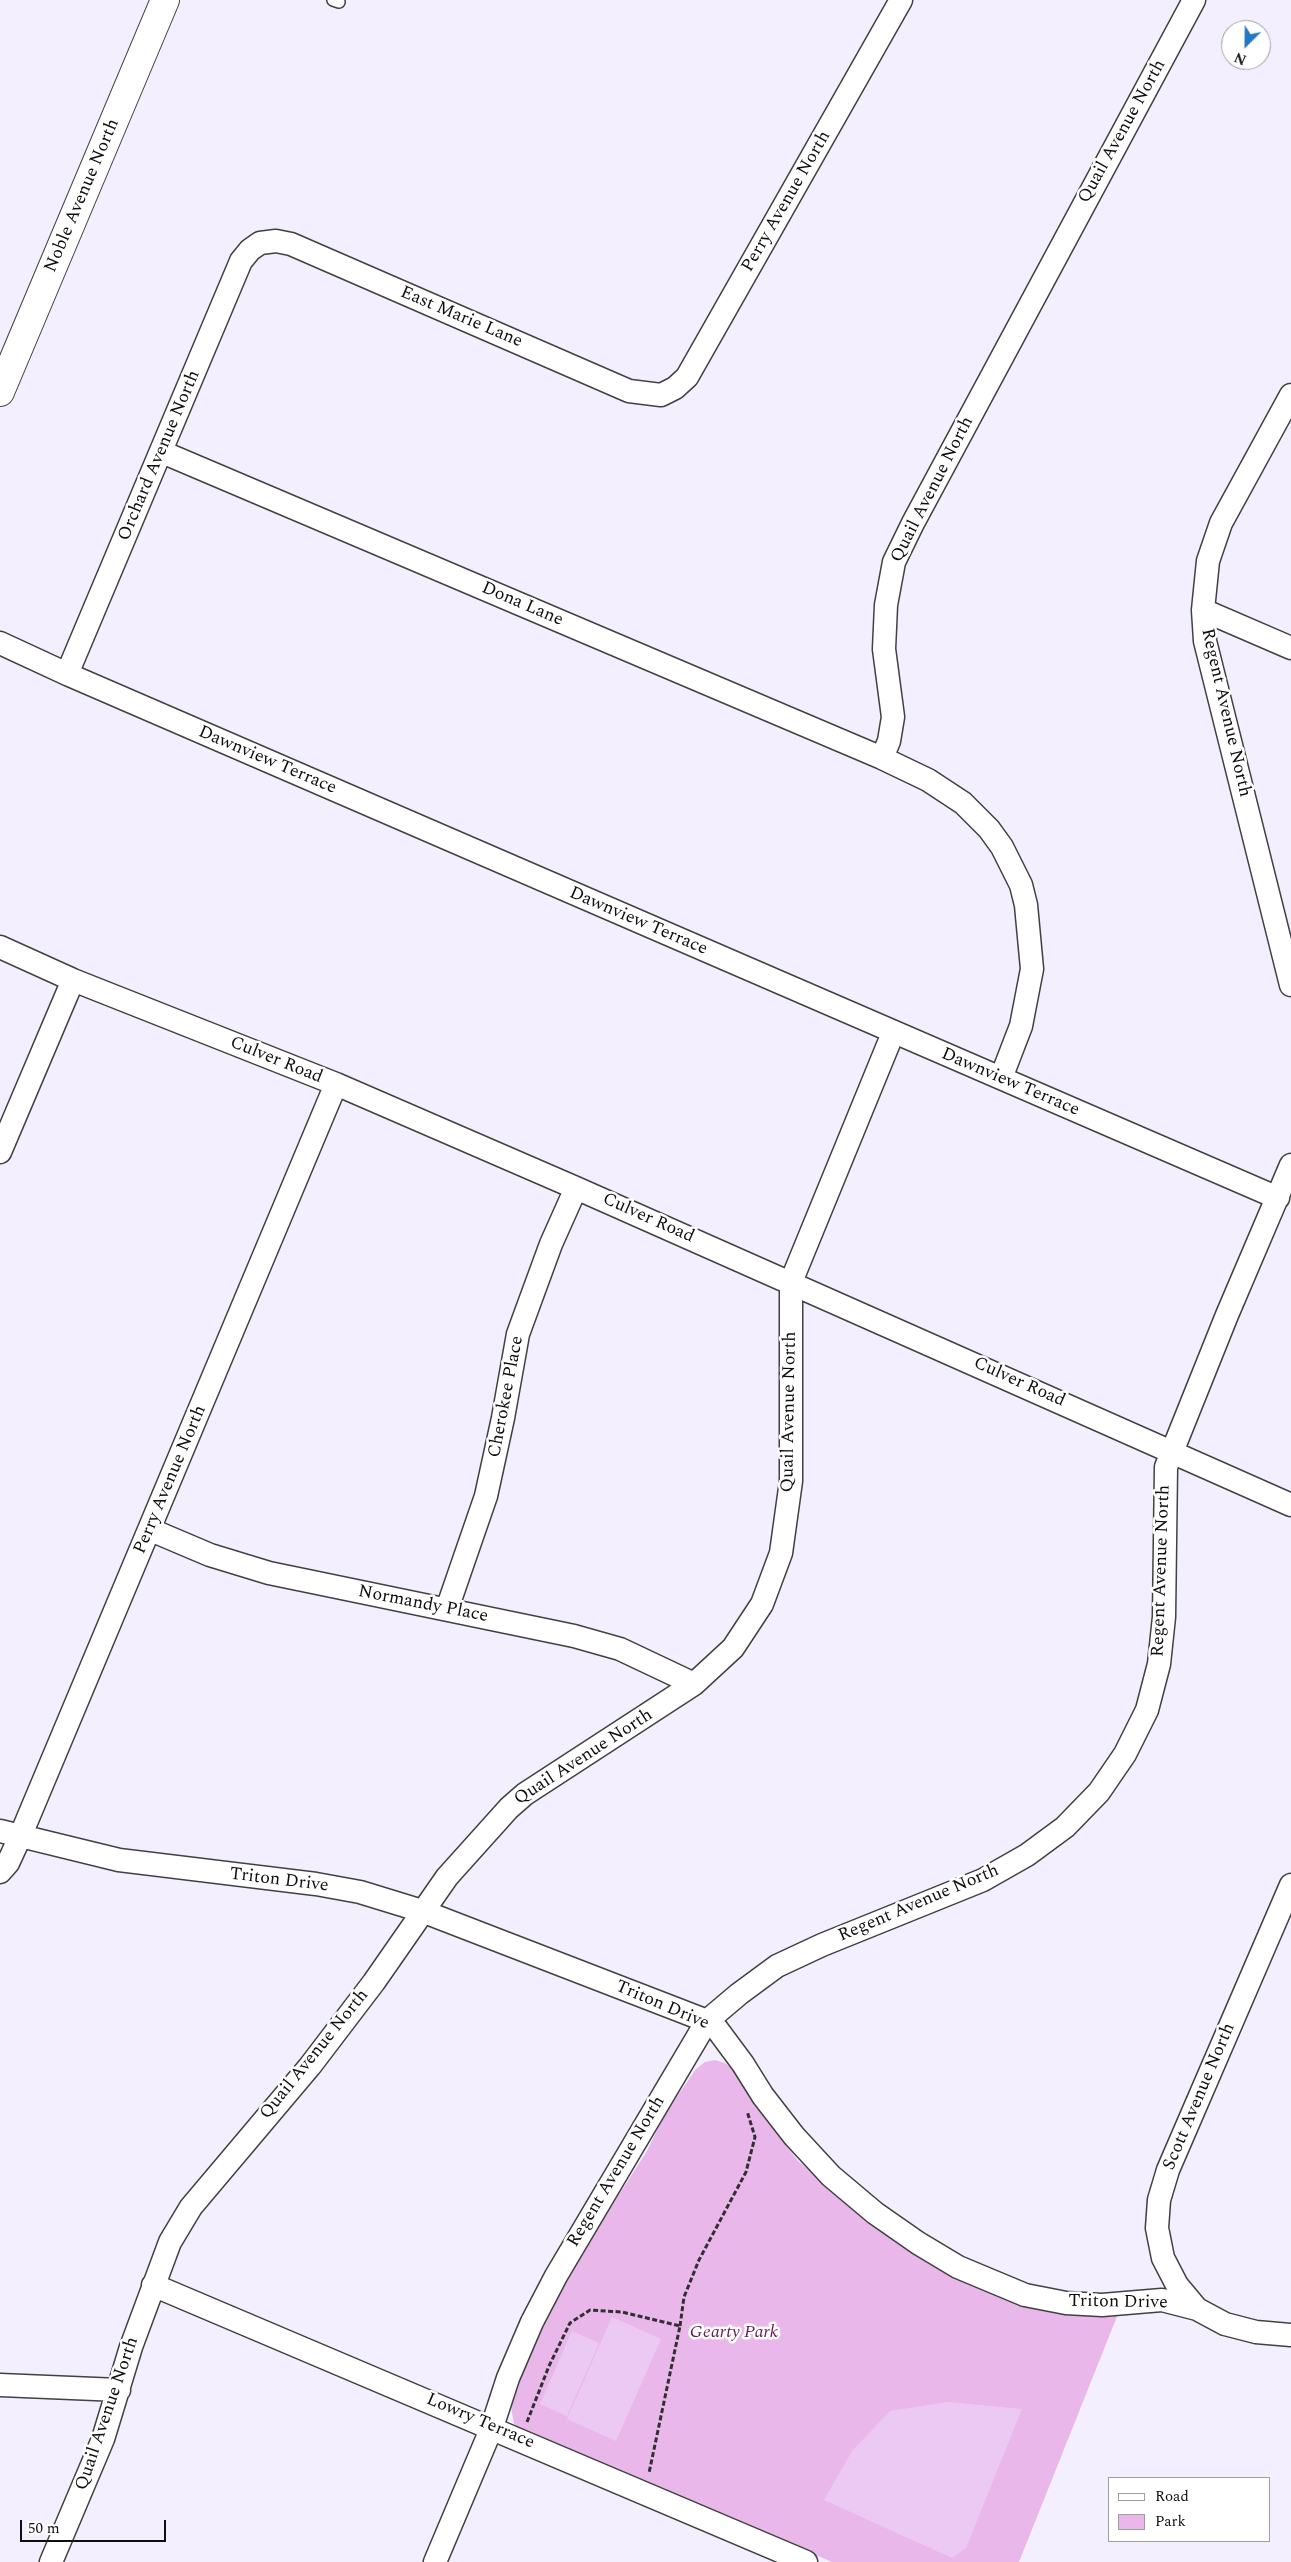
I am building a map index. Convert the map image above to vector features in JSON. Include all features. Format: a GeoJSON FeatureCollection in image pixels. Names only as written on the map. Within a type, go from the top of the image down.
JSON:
{"type":"FeatureCollection","features":[{"type":"Feature","properties":{"kind":"street","name":"Noble Avenue North"},"geometry":{"type":"LineString","coordinates":[[0,392],[165,0]]}},
{"type":"Feature","properties":{"kind":"street","name":"Perry Avenue North"},"geometry":{"type":"LineString","coordinates":[[661,395],[675,388],[687,376],[901,0]]}},
{"type":"Feature","properties":{"kind":"street","name":"Quail Avenue North"},"geometry":{"type":"LineString","coordinates":[[882,758],[889,741],[893,716],[884,649],[886,605],[894,562],[913,523],[1194,0]]}},
{"type":"Feature","properties":{"kind":"street","name":"East Marie Lane"},"geometry":{"type":"LineString","coordinates":[[260,243],[276,241],[291,244],[629,391],[661,395]]}},
{"type":"Feature","properties":{"kind":"street","name":"Orchard Avenue North"},"geometry":{"type":"LineString","coordinates":[[67,674],[241,261],[260,243]]}},
{"type":"Feature","properties":{"kind":"street","name":"Regent Avenue North"},"geometry":{"type":"LineString","coordinates":[[1291,395],[1221,523],[1208,561],[1203,610],[1205,640],[1291,985]]}},
{"type":"Feature","properties":{"kind":"street","name":"Dona Lane"},"geometry":{"type":"LineString","coordinates":[[162,452],[882,758]]}},
{"type":"Feature","properties":{"kind":"street"},"geometry":{"type":"LineString","coordinates":[[1203,610],[1291,648]]}},
{"type":"Feature","properties":{"kind":"street","name":"Dawnview Terrace"},"geometry":{"type":"LineString","coordinates":[[0,643],[67,674],[893,1033],[1278,1198]]}},
{"type":"Feature","properties":{"kind":"street"},"geometry":{"type":"LineString","coordinates":[[882,758],[928,780],[963,803],[989,829],[1012,865],[1021,885],[1030,938],[1032,969],[1021,1026],[1000,1078]]}},
{"type":"Feature","properties":{"kind":"street","name":"Culver Road"},"geometry":{"type":"LineString","coordinates":[[0,947],[73,980],[336,1084],[791,1282],[1291,1505]]}},
{"type":"Feature","properties":{"kind":"street"},"geometry":{"type":"LineString","coordinates":[[0,1152],[73,980]]}},
{"type":"Feature","properties":{"kind":"street","name":"Quail Avenue North"},"geometry":{"type":"LineString","coordinates":[[51,2562],[100,2447],[131,2347],[170,2242],[191,2207],[310,2066],[374,1982],[422,1911],[475,1844],[509,1808],[525,1794],[694,1684],[733,1648],[762,1604],[781,1554],[791,1481],[791,1282],[893,1033]]}},
{"type":"Feature","properties":{"kind":"street","name":"Perry Avenue North"},"geometry":{"type":"LineString","coordinates":[[0,1872],[8,1863],[10,1834],[151,1530],[336,1084]]}},
{"type":"Feature","properties":{"kind":"street","name":"Regent Avenue North"},"geometry":{"type":"LineString","coordinates":[[436,2562],[492,2427],[508,2378],[532,2322],[556,2276],[707,2021],[777,1966],[822,1945],[983,1880],[1027,1855],[1065,1827],[1099,1792],[1125,1754],[1147,1710],[1159,1664],[1164,1616],[1166,1466],[1291,1165]]}},
{"type":"Feature","properties":{"kind":"street","name":"Cherokee Place"},"geometry":{"type":"LineString","coordinates":[[447,1610],[486,1496],[504,1418],[518,1334],[550,1244],[576,1188]]}},
{"type":"Feature","properties":{"kind":"street","name":"Normandy Place"},"geometry":{"type":"LineString","coordinates":[[151,1530],[210,1555],[269,1573],[574,1636],[620,1649],[694,1684]]}},
{"type":"Feature","properties":{"kind":"street","name":"Triton Drive"},"geometry":{"type":"LineString","coordinates":[[10,1834],[119,1860],[316,1884],[360,1892],[422,1911],[707,2021],[717,2029],[744,2064],[763,2096],[794,2136],[831,2176],[874,2213],[958,2267],[1026,2295],[1066,2304],[1102,2305],[1162,2300],[1197,2309],[1225,2324],[1256,2332],[1291,2335]]}},
{"type":"Feature","properties":{"kind":"street","name":"Scott Avenue North"},"geometry":{"type":"LineString","coordinates":[[1197,2309],[1176,2285],[1163,2258],[1157,2228],[1159,2200],[1168,2170],[1291,1884]]}},
{"type":"Feature","properties":{"kind":"street","name":"Lowry Terrace"},"geometry":{"type":"LineString","coordinates":[[153,2286],[492,2427],[645,2493],[773,2556],[806,2562]]}},
{"type":"Feature","properties":{"kind":"street"},"geometry":{"type":"LineString","coordinates":[[0,2385],[119,2390]]}},
{"type":"Feature","properties":{"kind":"path"},"geometry":{"type":"LineString","coordinates":[[645,2493],[680,2326],[684,2297],[698,2260],[746,2172],[755,2137],[747,2109]]}},
{"type":"Feature","properties":{"kind":"path"},"geometry":{"type":"LineString","coordinates":[[522,2426],[529,2420],[549,2366],[570,2323],[590,2310],[622,2312],[680,2326]]}},
{"type":"Feature","properties":{"kind":"green space","name":"Gearty Park"},"geometry":{"type":"Polygon","coordinates":[[[715,2060],[725,2063],[736,2072],[768,2122],[798,2161],[892,2239],[932,2265],[977,2288],[1011,2302],[1044,2311],[1084,2316],[1118,2314],[1019,2562],[832,2562],[518,2428],[514,2424],[511,2407],[530,2351],[575,2263],[647,2151],[665,2114],[696,2069],[705,2062],[715,2060]]]}},
{"type":"Feature","properties":{"kind":"shaded area"},"geometry":{"type":"Polygon","coordinates":[[[612,2317],[661,2339],[616,2441],[567,2419],[612,2317]]]}},
{"type":"Feature","properties":{"kind":"shaded area"},"geometry":{"type":"Polygon","coordinates":[[[572,2331],[599,2343],[567,2416],[540,2404],[572,2331]]]}},
{"type":"Feature","properties":{"kind":"shaded area"},"geometry":{"type":"Polygon","coordinates":[[[948,2402],[1022,2409],[966,2548],[952,2558],[824,2500],[852,2451],[890,2411],[948,2402]]]}}]}
